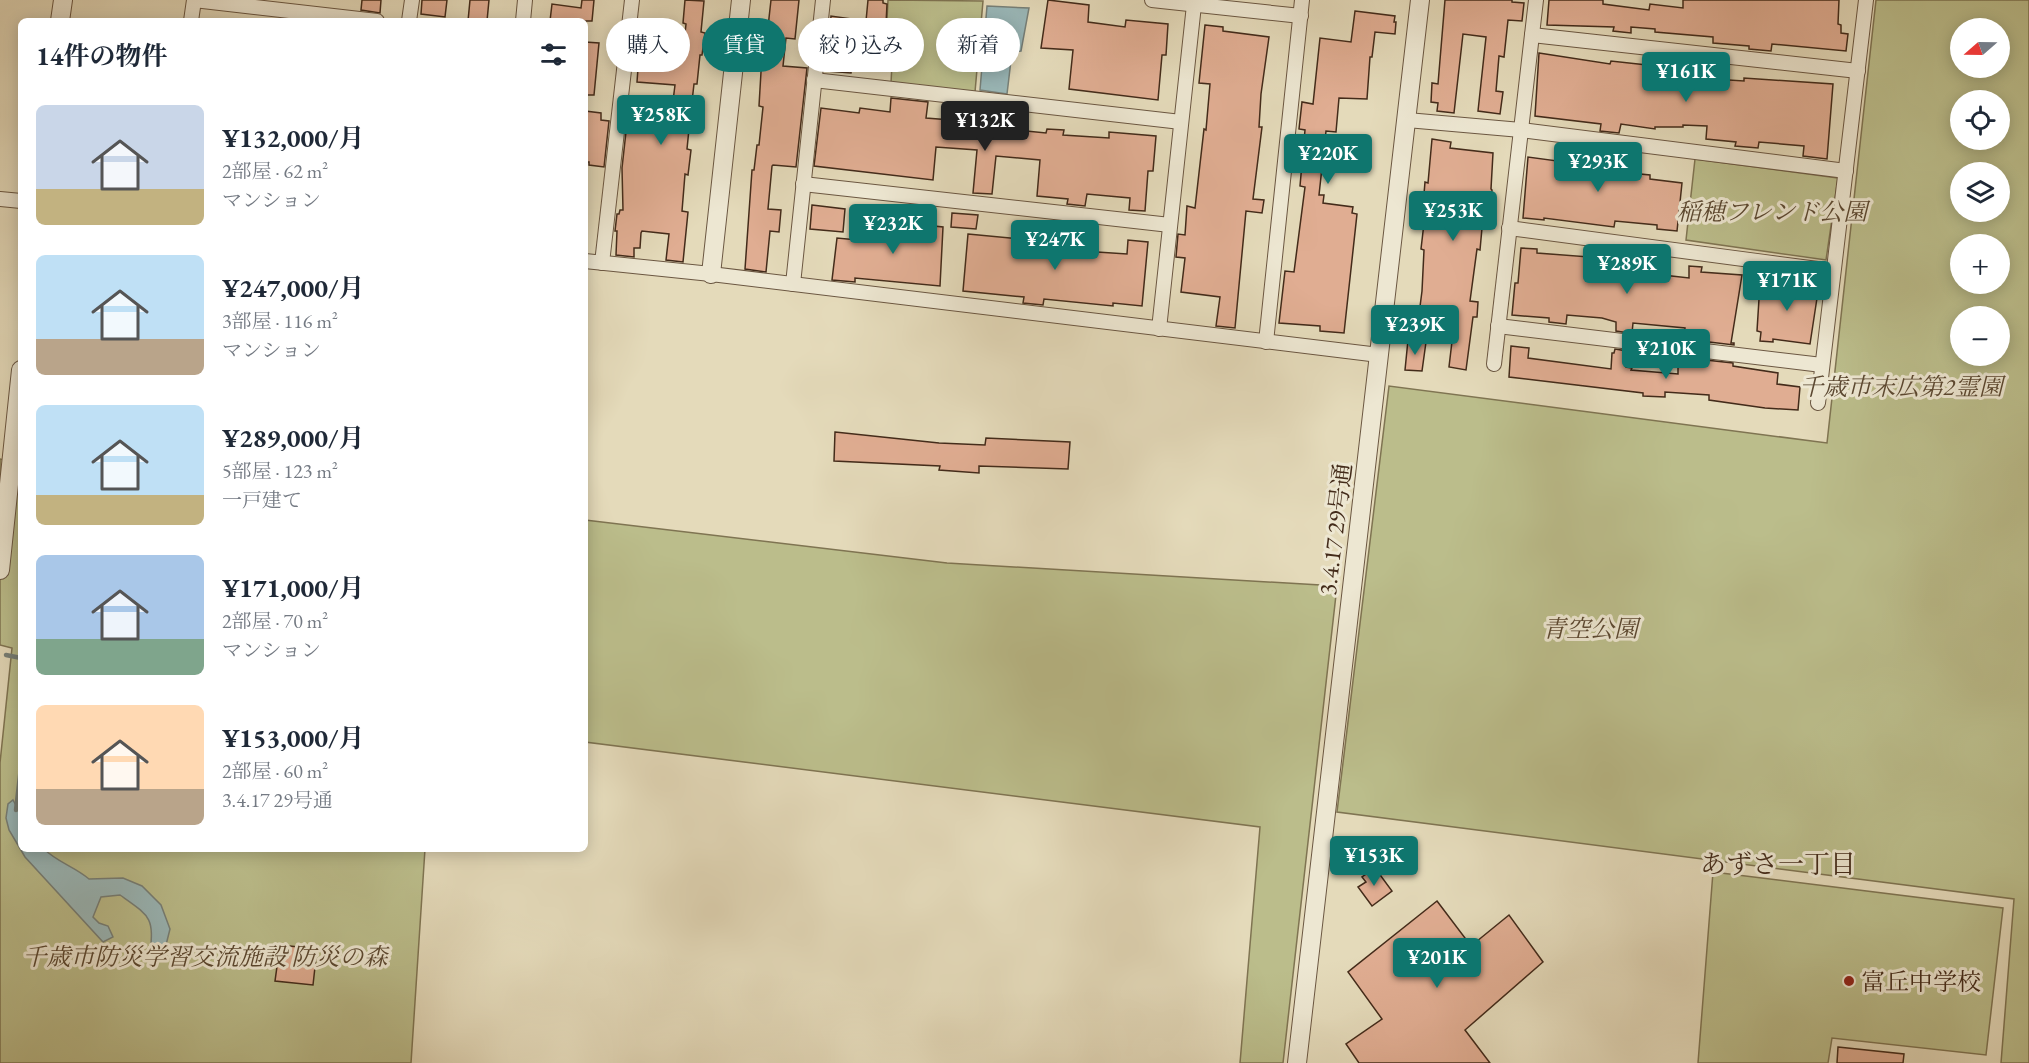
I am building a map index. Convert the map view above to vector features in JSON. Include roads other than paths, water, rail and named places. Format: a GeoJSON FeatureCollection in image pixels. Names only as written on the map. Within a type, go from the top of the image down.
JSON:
{"type":"FeatureCollection","features":[{"type":"Feature","properties":{"kind":"street"},"geometry":{"type":"LineString","coordinates":[[60,18],[63,0]]}},
{"type":"Feature","properties":{"kind":"street"},"geometry":{"type":"LineString","coordinates":[[191,18],[194,0],[351,18]]}},
{"type":"Feature","properties":{"kind":"street"},"geometry":{"type":"LineString","coordinates":[[409,18],[412,0]]}},
{"type":"Feature","properties":{"kind":"street"},"geometry":{"type":"LineString","coordinates":[[523,18],[525,0]]}},
{"type":"Feature","properties":{"kind":"street"},"geometry":{"type":"LineString","coordinates":[[602,262],[632,0]]}},
{"type":"Feature","properties":{"kind":"street"},"geometry":{"type":"LineString","coordinates":[[711,274],[741,0]]}},
{"type":"Feature","properties":{"kind":"street"},"geometry":{"type":"LineString","coordinates":[[793,284],[823,0]]}},
{"type":"Feature","properties":{"kind":"street"},"geometry":{"type":"LineString","coordinates":[[1152,0],[1301,16]]}},
{"type":"Feature","properties":{"kind":"street"},"geometry":{"type":"LineString","coordinates":[[1266,342],[1302,0]]}},
{"type":"Feature","properties":{"kind":"street","name":"3.4.17 29号通"},"geometry":{"type":"LineString","coordinates":[[1297,1063],[1420,0]]}},
{"type":"Feature","properties":{"kind":"street"},"geometry":{"type":"LineString","coordinates":[[1494,364],[1536,0]]}},
{"type":"Feature","properties":{"kind":"street"},"geometry":{"type":"LineString","coordinates":[[1818,403],[1866,0]]}},
{"type":"Feature","properties":{"kind":"street"},"geometry":{"type":"LineString","coordinates":[[1159,328],[1194,4]]}},
{"type":"Feature","properties":{"kind":"street"},"geometry":{"type":"LineString","coordinates":[[1532,35],[1858,70]]}},
{"type":"Feature","properties":{"kind":"street"},"geometry":{"type":"LineString","coordinates":[[814,80],[1181,122]]}},
{"type":"Feature","properties":{"kind":"street"},"geometry":{"type":"LineString","coordinates":[[1407,120],[1521,130],[1846,171]]}},
{"type":"Feature","properties":{"kind":"street"},"geometry":{"type":"LineString","coordinates":[[803,184],[1170,225]]}},
{"type":"Feature","properties":{"kind":"street"},"geometry":{"type":"LineString","coordinates":[[0,199],[18,201]]}},
{"type":"Feature","properties":{"kind":"street"},"geometry":{"type":"LineString","coordinates":[[1509,228],[1833,271]]}},
{"type":"Feature","properties":{"kind":"street"},"geometry":{"type":"LineString","coordinates":[[588,261],[1379,355]]}},
{"type":"Feature","properties":{"kind":"street"},"geometry":{"type":"LineString","coordinates":[[1498,326],[1822,365]]}},
{"type":"Feature","properties":{"kind":"street"},"geometry":{"type":"LineString","coordinates":[[0,570],[18,399]]}},
{"type":"Feature","properties":{"kind":"water"},"geometry":{"type":"Polygon","coordinates":[[[987,6],[1029,8],[1021,51],[1020,18],[986,18],[987,6]]]}},
{"type":"Feature","properties":{"kind":"water"},"geometry":{"type":"Polygon","coordinates":[[[982,72],[1010,72],[1007,94],[980,90],[982,72]]]}},
{"type":"Feature","properties":{"kind":"water"},"geometry":{"type":"Polygon","coordinates":[[[13,800],[18,809],[18,845],[9,830],[6,818],[8,804],[13,800]]]}},
{"type":"Feature","properties":{"kind":"water"},"geometry":{"type":"Polygon","coordinates":[[[22,852],[48,852],[89,879],[123,878],[142,886],[161,905],[170,929],[163,957],[156,960],[150,955],[150,925],[148,919],[138,908],[120,895],[101,897],[93,917],[99,923],[108,926],[113,937],[103,942],[22,852]]]}},
{"type":"Feature","properties":{"kind":"waterway"},"geometry":{"type":"LineString","coordinates":[[6,655],[18,657]]}},
{"type":"Feature","properties":{"kind":"waterway"},"geometry":{"type":"LineString","coordinates":[[16,810],[18,793]]}},
{"type":"Feature","properties":{"kind":"place","name":"富丘中学校"},"geometry":{"type":"Point","coordinates":[1849,981]}},
{"type":"Feature","properties":{"kind":"district","name":"あずさ一丁目"},"geometry":{"type":"Point","coordinates":[1778,864]}},
{"type":"Feature","properties":{"kind":"park label","name":"稲穂フレンド公園"},"geometry":{"type":"Point","coordinates":[1772,211]}},
{"type":"Feature","properties":{"kind":"park label","name":"千歳市末広第2霊園"},"geometry":{"type":"Point","coordinates":[1901,386]}},
{"type":"Feature","properties":{"kind":"park label","name":"青空公園"},"geometry":{"type":"Point","coordinates":[1590,628]}},
{"type":"Feature","properties":{"kind":"park label","name":"千歳市防災学習交流施設 防災の森"},"geometry":{"type":"Point","coordinates":[205,956]}}]}
